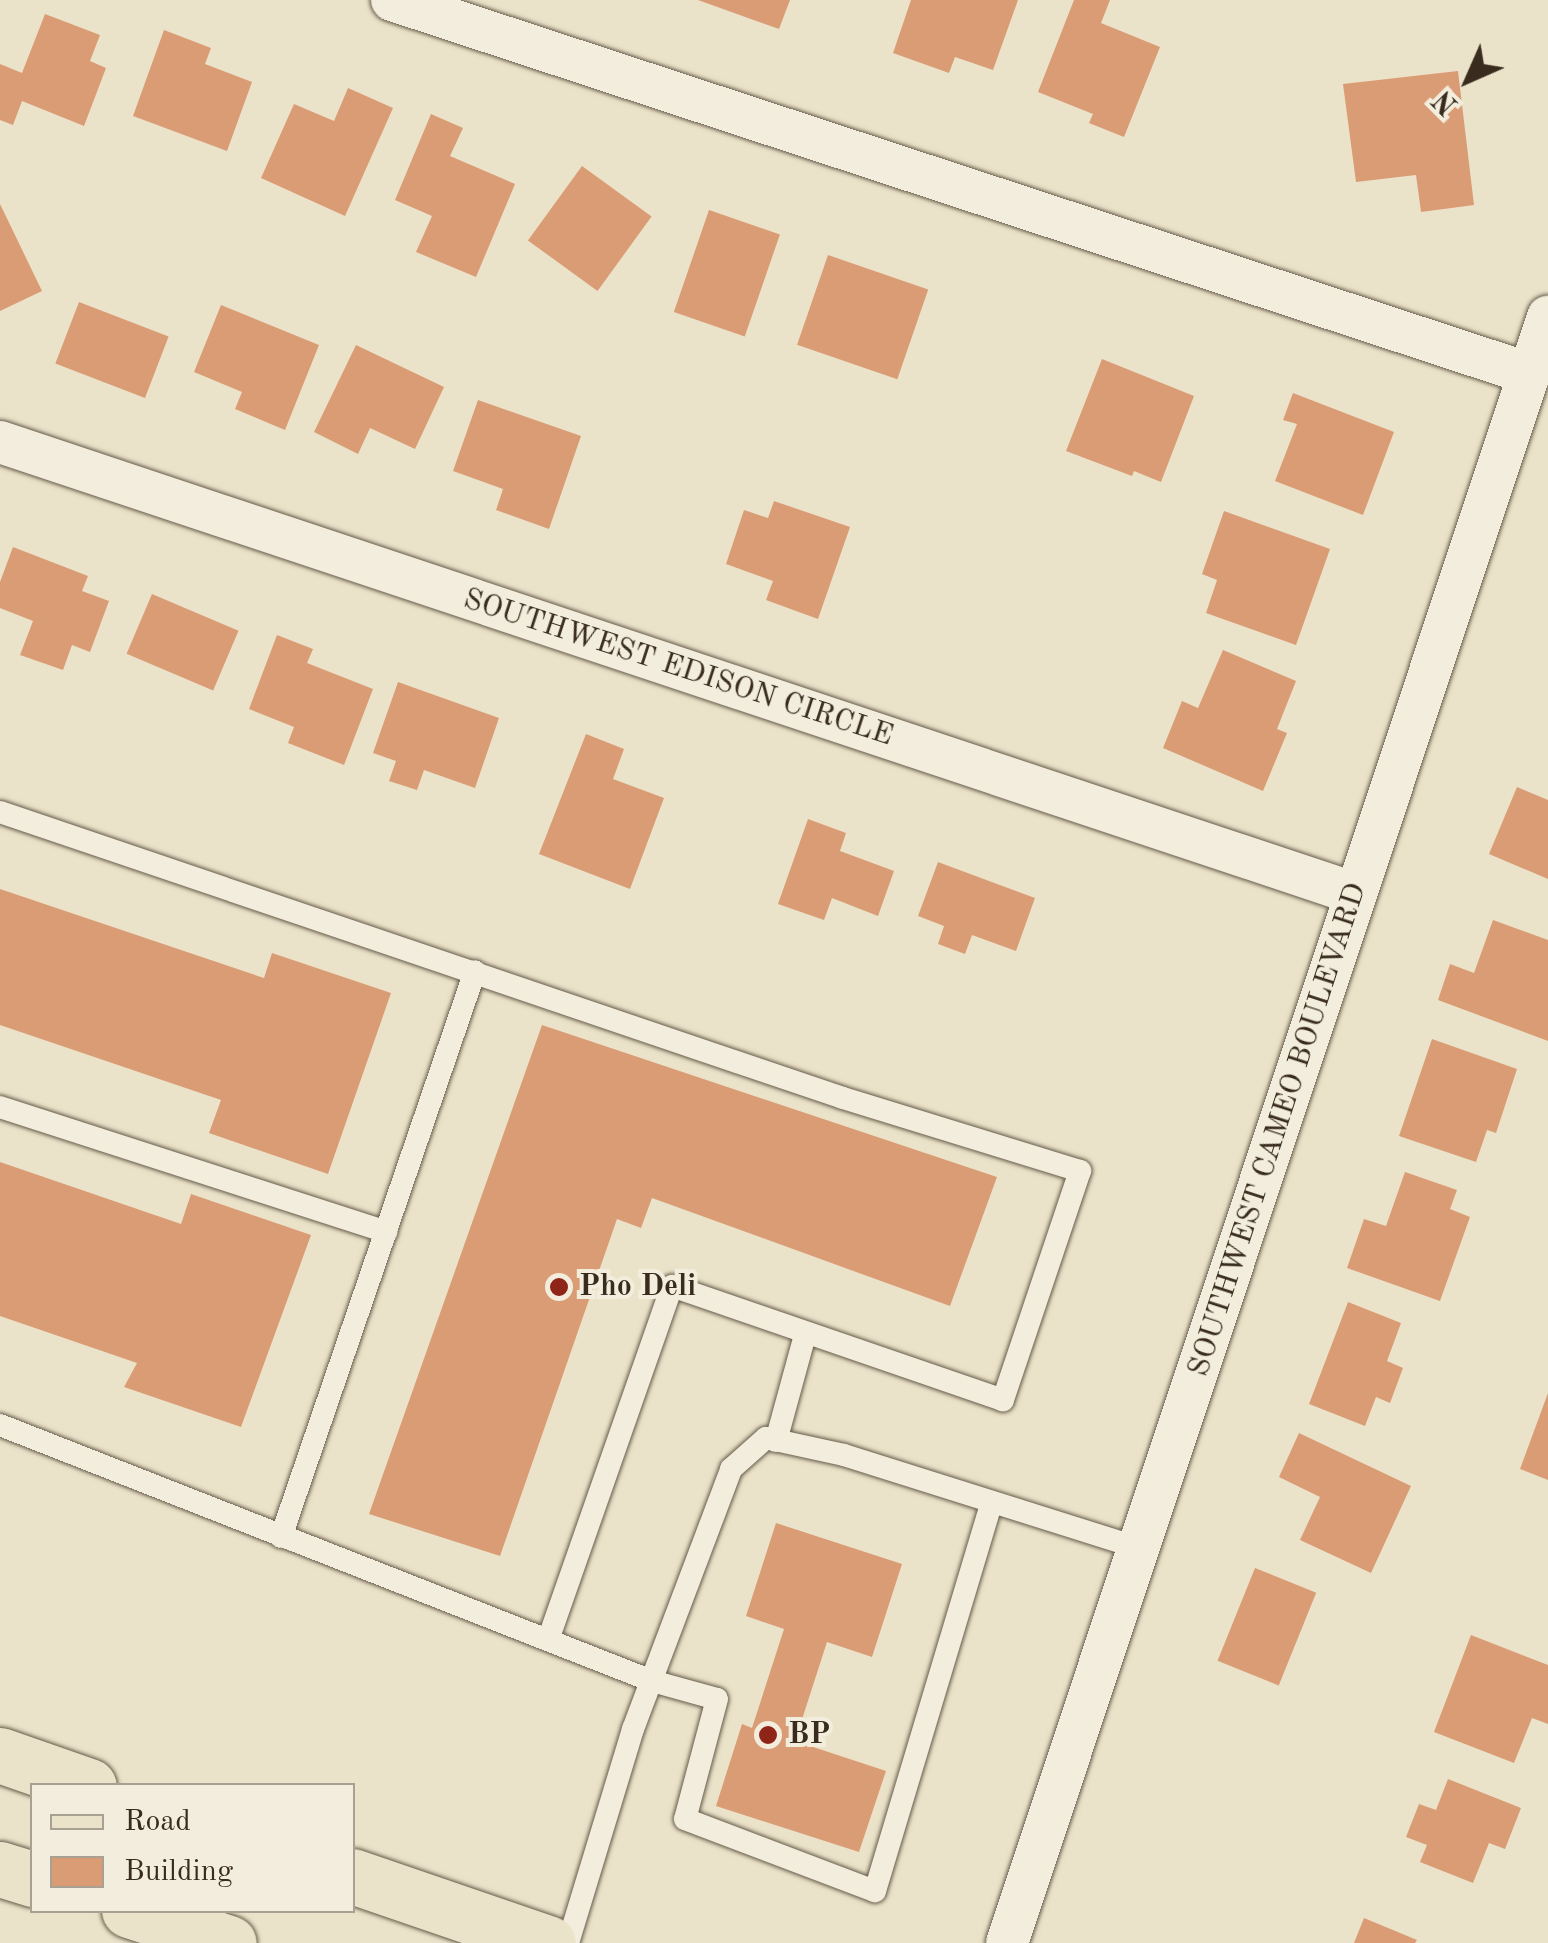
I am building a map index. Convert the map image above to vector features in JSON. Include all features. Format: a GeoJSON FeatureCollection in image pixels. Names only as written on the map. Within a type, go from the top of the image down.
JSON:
{"type":"FeatureCollection","features":[{"type":"Feature","properties":{"kind":"main road"},"geometry":{"type":"LineString","coordinates":[[0,1755],[80,1783]]}},
{"type":"Feature","properties":{"kind":"main road"},"geometry":{"type":"LineString","coordinates":[[0,1869],[30,1878]]}},
{"type":"Feature","properties":{"kind":"main road"},"geometry":{"type":"LineString","coordinates":[[355,1877],[548,1943]]}},
{"type":"Feature","properties":{"kind":"main road"},"geometry":{"type":"LineString","coordinates":[[138,1913],[229,1943]]}},
{"type":"Feature","properties":{"kind":"street"},"geometry":{"type":"LineString","coordinates":[[392,0],[1530,374]]}},
{"type":"Feature","properties":{"kind":"street","name":"SOUTHWEST CAMEO BOULEVARD"},"geometry":{"type":"LineString","coordinates":[[1008,1943],[1548,317]]}},
{"type":"Feature","properties":{"kind":"street","name":"SOUTHWEST EDISON CIRCLE"},"geometry":{"type":"LineString","coordinates":[[0,442],[1356,894]]}},
{"type":"Feature","properties":{"kind":"lane"},"geometry":{"type":"LineString","coordinates":[[0,812],[843,1098],[1080,1172],[1003,1400],[805,1335],[672,1286],[548,1640]]}},
{"type":"Feature","properties":{"kind":"lane"},"geometry":{"type":"LineString","coordinates":[[282,1536],[476,971]]}},
{"type":"Feature","properties":{"kind":"lane"},"geometry":{"type":"LineString","coordinates":[[0,1107],[386,1232]]}},
{"type":"Feature","properties":{"kind":"lane"},"geometry":{"type":"LineString","coordinates":[[776,1441],[805,1335]]}},
{"type":"Feature","properties":{"kind":"lane"},"geometry":{"type":"LineString","coordinates":[[0,1425],[652,1680],[717,1699],[685,1819],[875,1891],[992,1502]]}},
{"type":"Feature","properties":{"kind":"lane"},"geometry":{"type":"LineString","coordinates":[[568,1943],[652,1680],[731,1468],[766,1438],[844,1455],[1138,1548]]}},
{"type":"Feature","properties":{"kind":"building"},"geometry":{"type":"Polygon","coordinates":[[[698,0],[790,0],[779,29],[698,0]]]}},
{"type":"Feature","properties":{"kind":"building"},"geometry":{"type":"Polygon","coordinates":[[[911,0],[1018,0],[993,70],[955,57],[949,73],[893,53],[911,0]]]}},
{"type":"Feature","properties":{"kind":"building"},"geometry":{"type":"Polygon","coordinates":[[[1074,0],[1110,0],[1101,23],[1160,47],[1124,137],[1089,123],[1093,114],[1038,92],[1074,0]]]}},
{"type":"Feature","properties":{"kind":"building"},"geometry":{"type":"Polygon","coordinates":[[[45,14],[100,35],[90,61],[106,68],[84,126],[22,101],[13,125],[0,120],[0,64],[22,73],[45,14]]]}},
{"type":"Feature","properties":{"kind":"building"},"geometry":{"type":"Polygon","coordinates":[[[164,30],[211,48],[205,64],[252,82],[227,151],[133,116],[164,30]]]}},
{"type":"Feature","properties":{"kind":"building"},"geometry":{"type":"Polygon","coordinates":[[[1458,71],[1474,205],[1421,212],[1416,175],[1356,182],[1343,84],[1458,71]]]}},
{"type":"Feature","properties":{"kind":"building"},"geometry":{"type":"Polygon","coordinates":[[[348,88],[393,108],[345,216],[261,178],[294,104],[334,121],[348,88]]]}},
{"type":"Feature","properties":{"kind":"building"},"geometry":{"type":"Polygon","coordinates":[[[431,114],[463,128],[450,156],[515,184],[476,277],[416,252],[432,216],[395,200],[431,114]]]}},
{"type":"Feature","properties":{"kind":"building"},"geometry":{"type":"Polygon","coordinates":[[[582,166],[652,217],[597,291],[528,240],[582,166]]]}},
{"type":"Feature","properties":{"kind":"building"},"geometry":{"type":"Polygon","coordinates":[[[0,204],[42,291],[0,311],[0,204]]]}},
{"type":"Feature","properties":{"kind":"building"},"geometry":{"type":"Polygon","coordinates":[[[709,210],[780,234],[745,337],[674,312],[709,210]]]}},
{"type":"Feature","properties":{"kind":"building"},"geometry":{"type":"Polygon","coordinates":[[[828,255],[928,290],[897,379],[797,345],[828,255]]]}},
{"type":"Feature","properties":{"kind":"building"},"geometry":{"type":"Polygon","coordinates":[[[79,302],[169,336],[145,398],[55,364],[79,302]]]}},
{"type":"Feature","properties":{"kind":"building"},"geometry":{"type":"Polygon","coordinates":[[[221,305],[319,345],[285,430],[235,409],[242,392],[194,372],[221,305]]]}},
{"type":"Feature","properties":{"kind":"building"},"geometry":{"type":"Polygon","coordinates":[[[356,345],[444,387],[415,449],[370,428],[358,454],[314,432],[356,345]]]}},
{"type":"Feature","properties":{"kind":"building"},"geometry":{"type":"Polygon","coordinates":[[[1102,359],[1194,396],[1161,482],[1134,471],[1132,476],[1066,451],[1102,359]]]}},
{"type":"Feature","properties":{"kind":"building"},"geometry":{"type":"Polygon","coordinates":[[[1293,393],[1394,432],[1363,515],[1275,481],[1297,424],[1283,420],[1293,393]]]}},
{"type":"Feature","properties":{"kind":"building"},"geometry":{"type":"Polygon","coordinates":[[[478,400],[581,436],[549,529],[496,510],[503,489],[453,471],[478,400]]]}},
{"type":"Feature","properties":{"kind":"building"},"geometry":{"type":"Polygon","coordinates":[[[774,501],[850,527],[818,619],[766,600],[773,581],[726,564],[744,510],[768,518],[774,501]]]}},
{"type":"Feature","properties":{"kind":"building"},"geometry":{"type":"Polygon","coordinates":[[[1224,511],[1330,549],[1296,645],[1206,613],[1217,580],[1202,574],[1224,511]]]}},
{"type":"Feature","properties":{"kind":"building"},"geometry":{"type":"Polygon","coordinates":[[[13,547],[88,576],[82,591],[109,601],[90,652],[72,645],[63,670],[20,655],[33,621],[0,608],[0,582],[13,547]]]}},
{"type":"Feature","properties":{"kind":"building"},"geometry":{"type":"Polygon","coordinates":[[[152,594],[239,631],[213,691],[127,654],[152,594]]]}},
{"type":"Feature","properties":{"kind":"building"},"geometry":{"type":"Polygon","coordinates":[[[277,635],[313,649],[307,663],[373,689],[344,765],[288,743],[294,727],[249,709],[277,635]]]}},
{"type":"Feature","properties":{"kind":"building"},"geometry":{"type":"Polygon","coordinates":[[[1223,650],[1296,681],[1277,729],[1287,733],[1263,791],[1163,748],[1182,701],[1198,708],[1223,650]]]}},
{"type":"Feature","properties":{"kind":"building"},"geometry":{"type":"Polygon","coordinates":[[[398,682],[499,718],[475,788],[424,770],[417,790],[389,781],[396,761],[373,753],[398,682]]]}},
{"type":"Feature","properties":{"kind":"building"},"geometry":{"type":"Polygon","coordinates":[[[586,734],[624,749],[613,779],[664,798],[630,889],[539,854],[586,734]]]}},
{"type":"Feature","properties":{"kind":"building"},"geometry":{"type":"Polygon","coordinates":[[[1517,787],[1548,800],[1548,879],[1489,854],[1517,787]]]}},
{"type":"Feature","properties":{"kind":"building"},"geometry":{"type":"Polygon","coordinates":[[[808,819],[846,833],[840,851],[894,871],[878,916],[832,898],[824,920],[778,904],[808,819]]]}},
{"type":"Feature","properties":{"kind":"building"},"geometry":{"type":"Polygon","coordinates":[[[938,862],[1035,898],[1016,951],[972,935],[965,954],[938,944],[944,926],[918,916],[938,862]]]}},
{"type":"Feature","properties":{"kind":"building"},"geometry":{"type":"Polygon","coordinates":[[[0,889],[264,978],[272,953],[391,993],[328,1174],[209,1133],[221,1100],[0,1025],[0,889]]]}},
{"type":"Feature","properties":{"kind":"building"},"geometry":{"type":"Polygon","coordinates":[[[1493,920],[1548,940],[1548,1041],[1438,1000],[1450,964],[1474,973],[1493,920]]]}},
{"type":"Feature","properties":{"kind":"building"},"geometry":{"type":"Polygon","coordinates":[[[542,1025],[997,1177],[950,1306],[652,1198],[641,1228],[617,1219],[500,1556],[369,1514],[542,1025]]]}},
{"type":"Feature","properties":{"kind":"building"},"geometry":{"type":"Polygon","coordinates":[[[1432,1039],[1517,1069],[1496,1133],[1487,1130],[1476,1162],[1399,1136],[1432,1039]]]}},
{"type":"Feature","properties":{"kind":"building"},"geometry":{"type":"Polygon","coordinates":[[[0,1162],[181,1224],[191,1194],[311,1235],[241,1427],[124,1387],[137,1363],[0,1316],[0,1162]]]}},
{"type":"Feature","properties":{"kind":"building"},"geometry":{"type":"Polygon","coordinates":[[[1405,1172],[1457,1190],[1450,1209],[1470,1217],[1440,1301],[1347,1268],[1364,1219],[1386,1226],[1405,1172]]]}},
{"type":"Feature","properties":{"kind":"building"},"geometry":{"type":"Polygon","coordinates":[[[1348,1302],[1401,1323],[1387,1361],[1403,1368],[1390,1403],[1376,1397],[1365,1426],[1309,1404],[1348,1302]]]}},
{"type":"Feature","properties":{"kind":"building"},"geometry":{"type":"Polygon","coordinates":[[[1548,1393],[1548,1480],[1520,1469],[1548,1393]]]}},
{"type":"Feature","properties":{"kind":"building"},"geometry":{"type":"Polygon","coordinates":[[[1299,1433],[1411,1486],[1371,1573],[1300,1540],[1320,1497],[1279,1477],[1299,1433]]]}},
{"type":"Feature","properties":{"kind":"building"},"geometry":{"type":"Polygon","coordinates":[[[776,1523],[902,1564],[872,1657],[827,1642],[795,1741],[886,1771],[859,1852],[716,1806],[742,1724],[752,1728],[784,1629],[746,1616],[776,1523]]]}},
{"type":"Feature","properties":{"kind":"building"},"geometry":{"type":"Polygon","coordinates":[[[1255,1568],[1316,1593],[1279,1685],[1218,1661],[1255,1568]]]}},
{"type":"Feature","properties":{"kind":"building"},"geometry":{"type":"Polygon","coordinates":[[[1471,1635],[1548,1665],[1548,1724],[1532,1718],[1514,1763],[1434,1732],[1471,1635]]]}},
{"type":"Feature","properties":{"kind":"building"},"geometry":{"type":"Polygon","coordinates":[[[1448,1779],[1521,1808],[1505,1849],[1489,1843],[1473,1883],[1420,1862],[1427,1845],[1406,1837],[1419,1804],[1436,1810],[1448,1779]]]}},
{"type":"Feature","properties":{"kind":"building"},"geometry":{"type":"Polygon","coordinates":[[[1364,1918],[1417,1940],[1354,1943],[1364,1918]]]}},
{"type":"Feature","properties":{"kind":"place","name":"Pho Deli"},"geometry":{"type":"Point","coordinates":[559,1287]}},
{"type":"Feature","properties":{"kind":"place","name":"BP"},"geometry":{"type":"Point","coordinates":[768,1735]}}]}
